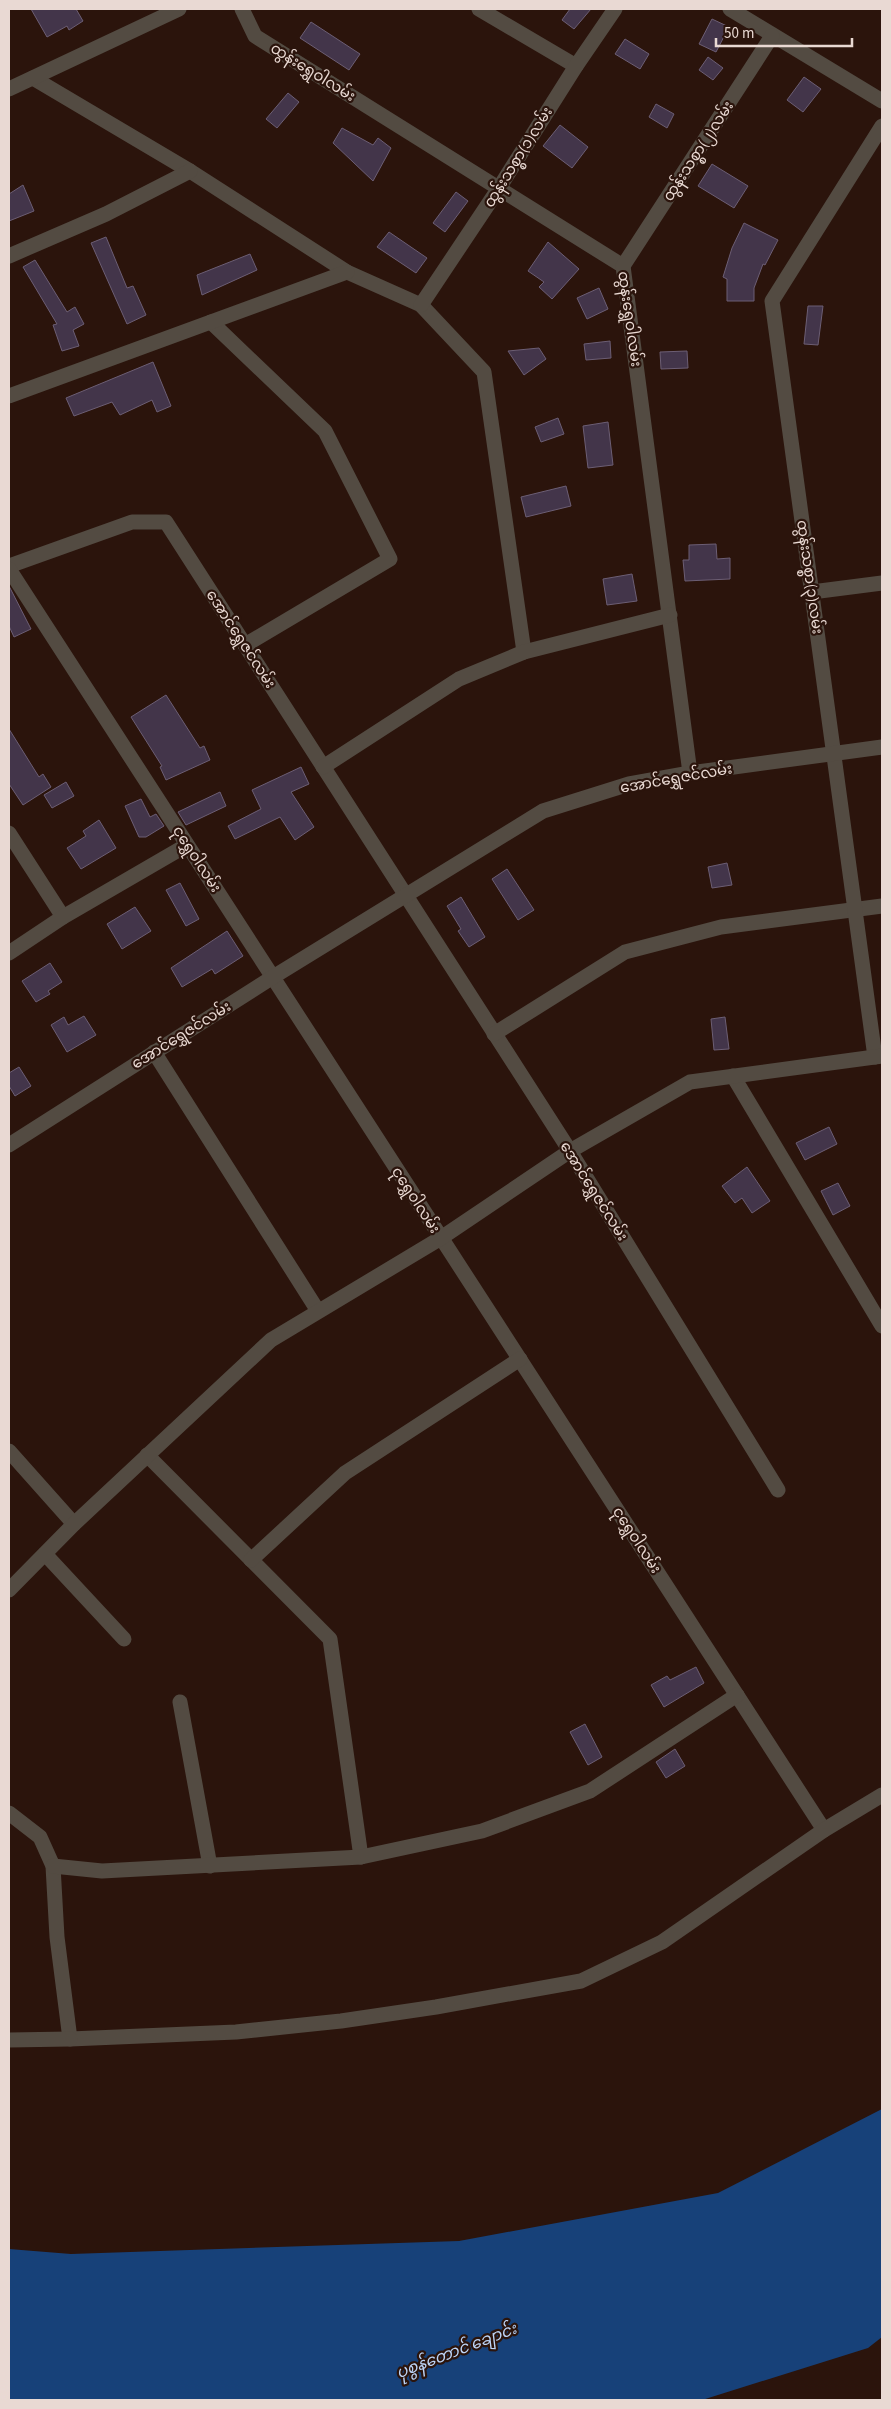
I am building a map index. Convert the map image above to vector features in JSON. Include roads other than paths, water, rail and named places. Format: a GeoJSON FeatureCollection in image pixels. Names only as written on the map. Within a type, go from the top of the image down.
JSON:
{"type":"FeatureCollection","features":[{"type":"Feature","properties":{"kind":"street"},"geometry":{"type":"LineString","coordinates":[[9,89],[179,9]]}},
{"type":"Feature","properties":{"kind":"street","name":"ထွန်းရွှေဝါလမ်း"},"geometry":{"type":"LineString","coordinates":[[242,9],[255,36],[623,266],[690,773]]}},
{"type":"Feature","properties":{"kind":"street"},"geometry":{"type":"LineString","coordinates":[[479,9],[576,66]]}},
{"type":"Feature","properties":{"kind":"street","name":"ထွန်းသစ္စာ(၁)လမ်း"},"geometry":{"type":"LineString","coordinates":[[421,305],[615,9]]}},
{"type":"Feature","properties":{"kind":"street"},"geometry":{"type":"LineString","coordinates":[[730,9],[882,101]]}},
{"type":"Feature","properties":{"kind":"street","name":"ထွန်းသစ္စာ(၂)လမ်း"},"geometry":{"type":"LineString","coordinates":[[623,266],[772,36]]}},
{"type":"Feature","properties":{"kind":"street"},"geometry":{"type":"LineString","coordinates":[[33,78],[190,171],[347,272],[421,305],[484,372],[524,652]]}},
{"type":"Feature","properties":{"kind":"street","name":"ထွန်းသစ္စာ(၃)လမ်း"},"geometry":{"type":"LineString","coordinates":[[879,1056],[855,909],[772,302],[882,126]]}},
{"type":"Feature","properties":{"kind":"street"},"geometry":{"type":"LineString","coordinates":[[9,256],[106,214],[190,171]]}},
{"type":"Feature","properties":{"kind":"street"},"geometry":{"type":"LineString","coordinates":[[9,396],[347,272]]}},
{"type":"Feature","properties":{"kind":"street"},"geometry":{"type":"LineString","coordinates":[[210,322],[325,431],[390,559],[245,645]]}},
{"type":"Feature","properties":{"kind":"street","name":"အောင်ရွှေဇင်လမ်း"},"geometry":{"type":"LineString","coordinates":[[9,567],[132,522],[166,522],[570,1150],[778,1490]]}},
{"type":"Feature","properties":{"kind":"street","name":"ငုရွှေဝါလမ်း"},"geometry":{"type":"LineString","coordinates":[[9,567],[824,1830]]}},
{"type":"Feature","properties":{"kind":"street"},"geometry":{"type":"LineString","coordinates":[[812,592],[882,583]]}},
{"type":"Feature","properties":{"kind":"street"},"geometry":{"type":"LineString","coordinates":[[324,767],[459,679],[524,652],[670,615]]}},
{"type":"Feature","properties":{"kind":"street","name":"အောင်ရွှေဇင်လမ်း"},"geometry":{"type":"LineString","coordinates":[[9,1144],[273,977],[543,811],[629,784],[690,773],[882,747]]}},
{"type":"Feature","properties":{"kind":"street"},"geometry":{"type":"LineString","coordinates":[[9,833],[63,917]]}},
{"type":"Feature","properties":{"kind":"street"},"geometry":{"type":"LineString","coordinates":[[9,953],[63,917],[187,845]]}},
{"type":"Feature","properties":{"kind":"street"},"geometry":{"type":"LineString","coordinates":[[494,1034],[625,952],[720,927],[882,906]]}},
{"type":"Feature","properties":{"kind":"street"},"geometry":{"type":"LineString","coordinates":[[154,1052],[318,1311]]}},
{"type":"Feature","properties":{"kind":"street"},"geometry":{"type":"LineString","coordinates":[[9,1590],[74,1524],[271,1340],[441,1238],[570,1150],[690,1082],[879,1056]]}},
{"type":"Feature","properties":{"kind":"street"},"geometry":{"type":"LineString","coordinates":[[733,1076],[882,1326]]}},
{"type":"Feature","properties":{"kind":"street"},"geometry":{"type":"LineString","coordinates":[[251,1560],[345,1473],[520,1359]]}},
{"type":"Feature","properties":{"kind":"street"},"geometry":{"type":"LineString","coordinates":[[9,1451],[74,1524]]}},
{"type":"Feature","properties":{"kind":"street"},"geometry":{"type":"LineString","coordinates":[[147,1455],[330,1640],[361,1857]]}},
{"type":"Feature","properties":{"kind":"street"},"geometry":{"type":"LineString","coordinates":[[44,1554],[124,1639]]}},
{"type":"Feature","properties":{"kind":"street"},"geometry":{"type":"LineString","coordinates":[[53,1866],[102,1872],[361,1857],[482,1832],[590,1792],[737,1695]]}},
{"type":"Feature","properties":{"kind":"street"},"geometry":{"type":"LineString","coordinates":[[180,1702],[210,1866]]}},
{"type":"Feature","properties":{"kind":"street"},"geometry":{"type":"LineString","coordinates":[[9,2040],[236,2032],[341,2021],[436,2007],[581,1981],[662,1942],[824,1830],[882,1795]]}},
{"type":"Feature","properties":{"kind":"street"},"geometry":{"type":"LineString","coordinates":[[9,1813],[40,1837],[53,1866],[57,1937],[70,2039]]}},
{"type":"Feature","properties":{"kind":"water","name":"ပုစွန်တောင် ချောင်း"},"geometry":{"type":"Polygon","coordinates":[[[882,2109],[882,2337],[868,2348],[702,2400],[9,2400],[9,2249],[71,2254],[459,2241],[718,2193],[882,2109]]]}}]}
